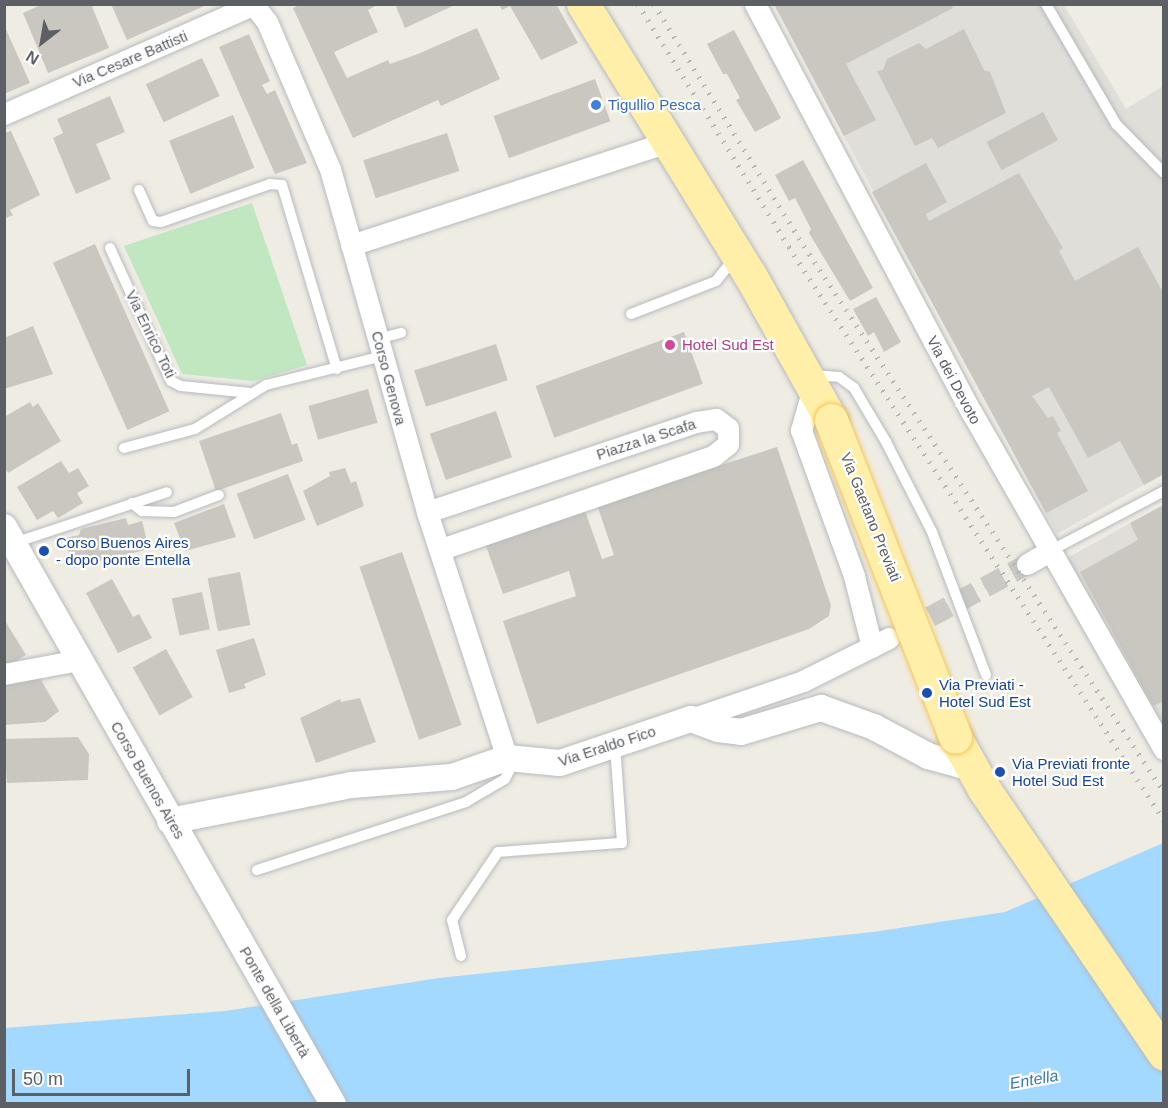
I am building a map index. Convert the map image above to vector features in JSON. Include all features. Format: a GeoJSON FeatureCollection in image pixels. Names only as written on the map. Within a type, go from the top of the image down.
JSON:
{"type":"FeatureCollection","features":[{"type":"Feature","properties":{"kind":"main road","name":"Via Gaetano Previati"},"geometry":{"type":"LineString","coordinates":[[583,4],[665,143],[737,255],[831,420],[955,737],[978,779],[1155,1041]]}},
{"type":"Feature","properties":{"kind":"street","name":"Via dei Devoto"},"geometry":{"type":"LineString","coordinates":[[755,4],[1048,552],[1164,749]]}},
{"type":"Feature","properties":{"kind":"street","name":"Via Cesare Battisti"},"geometry":{"type":"LineString","coordinates":[[4,114],[254,5]]}},
{"type":"Feature","properties":{"kind":"street","name":"Corso Genova"},"geometry":{"type":"LineString","coordinates":[[254,5],[267,22],[330,169],[427,512],[441,549],[507,758]]}},
{"type":"Feature","properties":{"kind":"street"},"geometry":{"type":"LineString","coordinates":[[351,244],[665,143]]}},
{"type":"Feature","properties":{"kind":"street","name":"Via Eraldo Fico"},"geometry":{"type":"LineString","coordinates":[[170,821],[352,785],[452,777],[507,758],[560,763],[803,681],[881,643],[801,430],[809,381]]}},
{"type":"Feature","properties":{"kind":"street","name":"Piazza la Scafa"},"geometry":{"type":"LineString","coordinates":[[427,512],[696,422],[716,419],[728,428],[728,444],[713,456],[441,549]]}},
{"type":"Feature","properties":{"kind":"street","name":"Corso Buenos Aires"},"geometry":{"type":"LineString","coordinates":[[8,536],[217,900]]}},
{"type":"Feature","properties":{"kind":"street"},"geometry":{"type":"LineString","coordinates":[[1027,564],[1048,552]]}},
{"type":"Feature","properties":{"kind":"street"},"geometry":{"type":"LineString","coordinates":[[4,674],[79,660]]}},
{"type":"Feature","properties":{"kind":"street"},"geometry":{"type":"LineString","coordinates":[[691,719],[718,729],[741,732],[821,708],[874,727],[978,779]]}},
{"type":"Feature","properties":{"kind":"street","name":"Ponte della Libertà"},"geometry":{"type":"LineString","coordinates":[[217,900],[333,1104]]}},
{"type":"Feature","properties":{"kind":"lane"},"geometry":{"type":"LineString","coordinates":[[1046,4],[1116,124],[1164,173]]}},
{"type":"Feature","properties":{"kind":"lane"},"geometry":{"type":"LineString","coordinates":[[139,190],[153,221],[161,222],[270,184],[282,184],[338,369]]}},
{"type":"Feature","properties":{"kind":"lane","name":"Via Enrico Toti"},"geometry":{"type":"LineString","coordinates":[[110,248],[171,381],[181,386],[250,393]]}},
{"type":"Feature","properties":{"kind":"lane"},"geometry":{"type":"LineString","coordinates":[[631,314],[716,281],[737,255]]}},
{"type":"Feature","properties":{"kind":"lane","name":"Via Enrico Toti"},"geometry":{"type":"LineString","coordinates":[[124,448],[195,429],[266,385],[338,369],[381,347],[401,333]]}},
{"type":"Feature","properties":{"kind":"lane"},"geometry":{"type":"LineString","coordinates":[[809,381],[839,376],[854,388],[932,532],[987,675]]}},
{"type":"Feature","properties":{"kind":"lane"},"geometry":{"type":"LineString","coordinates":[[1048,552],[1164,491]]}},
{"type":"Feature","properties":{"kind":"lane"},"geometry":{"type":"LineString","coordinates":[[8,536],[166,492]]}},
{"type":"Feature","properties":{"kind":"lane"},"geometry":{"type":"LineString","coordinates":[[132,503],[142,511],[174,512],[219,495]]}},
{"type":"Feature","properties":{"kind":"lane"},"geometry":{"type":"LineString","coordinates":[[461,956],[452,920],[498,852],[622,843],[615,745]]}},
{"type":"Feature","properties":{"kind":"lane"},"geometry":{"type":"LineString","coordinates":[[257,870],[466,802],[506,779],[509,771],[507,758]]}},
{"type":"Feature","properties":{"kind":"shaded area"},"geometry":{"type":"Polygon","coordinates":[[[774,5],[1064,5],[1126,109],[1163,86],[1163,474],[1057,534],[774,5]]]}},
{"type":"Feature","properties":{"kind":"shaded area"},"geometry":{"type":"Polygon","coordinates":[[[1163,505],[1163,735],[1067,558],[1163,505]]]}},
{"type":"Feature","properties":{"kind":"green space"},"geometry":{"type":"Polygon","coordinates":[[[252,203],[307,365],[253,381],[182,374],[124,246],[252,203]]]}},
{"type":"Feature","properties":{"kind":"water","name":"Entella"},"geometry":{"type":"Polygon","coordinates":[[[1163,843],[1163,1103],[5,1103],[4,1028],[225,1011],[439,978],[873,932],[1005,912],[1163,843]]]}},
{"type":"Feature","properties":{"kind":"building"},"geometry":{"type":"Polygon","coordinates":[[[43,4],[91,4],[109,48],[48,73],[23,13],[43,4]]]}},
{"type":"Feature","properties":{"kind":"building"},"geometry":{"type":"Polygon","coordinates":[[[111,4],[209,4],[127,40],[111,4]]]}},
{"type":"Feature","properties":{"kind":"building"},"geometry":{"type":"Polygon","coordinates":[[[301,4],[379,4],[368,10],[378,32],[334,52],[347,78],[388,60],[390,64],[418,54],[477,28],[500,79],[441,106],[438,100],[353,138],[293,8],[301,4]]]}},
{"type":"Feature","properties":{"kind":"building"},"geometry":{"type":"Polygon","coordinates":[[[395,4],[457,4],[405,28],[395,4]]]}},
{"type":"Feature","properties":{"kind":"building"},"geometry":{"type":"Polygon","coordinates":[[[499,4],[556,4],[578,43],[541,60],[510,6],[502,10],[499,4]]]}},
{"type":"Feature","properties":{"kind":"building"},"geometry":{"type":"Polygon","coordinates":[[[774,4],[951,4],[953,8],[846,64],[876,120],[844,136],[774,4]]]}},
{"type":"Feature","properties":{"kind":"building"},"geometry":{"type":"Polygon","coordinates":[[[4,25],[30,83],[4,94],[4,25]]]}},
{"type":"Feature","properties":{"kind":"building"},"geometry":{"type":"Polygon","coordinates":[[[964,29],[984,70],[990,72],[1006,113],[938,148],[932,138],[915,146],[877,71],[883,70],[887,59],[919,43],[926,49],[964,29]]]}},
{"type":"Feature","properties":{"kind":"building"},"geometry":{"type":"Polygon","coordinates":[[[734,30],[781,118],[755,132],[736,100],[740,98],[727,74],[723,74],[707,44],[734,30]]]}},
{"type":"Feature","properties":{"kind":"building"},"geometry":{"type":"Polygon","coordinates":[[[249,34],[270,81],[262,85],[267,94],[275,90],[307,163],[275,174],[219,47],[249,34]]]}},
{"type":"Feature","properties":{"kind":"building"},"geometry":{"type":"Polygon","coordinates":[[[202,58],[220,96],[164,122],[146,84],[202,58]]]}},
{"type":"Feature","properties":{"kind":"building"},"geometry":{"type":"Polygon","coordinates":[[[595,79],[610,121],[509,158],[494,116],[595,79]]]}},
{"type":"Feature","properties":{"kind":"building"},"geometry":{"type":"Polygon","coordinates":[[[110,96],[125,132],[96,144],[111,179],[76,194],[53,138],[63,133],[57,119],[110,96]]]}},
{"type":"Feature","properties":{"kind":"building"},"geometry":{"type":"Polygon","coordinates":[[[1043,112],[1058,140],[1002,170],[986,142],[1043,112]]]}},
{"type":"Feature","properties":{"kind":"building"},"geometry":{"type":"Polygon","coordinates":[[[233,115],[254,168],[190,194],[169,141],[233,115]]]}},
{"type":"Feature","properties":{"kind":"building"},"geometry":{"type":"Polygon","coordinates":[[[11,131],[40,195],[10,210],[13,215],[4,219],[4,133],[11,131]]]}},
{"type":"Feature","properties":{"kind":"building"},"geometry":{"type":"Polygon","coordinates":[[[447,133],[459,171],[376,198],[363,160],[447,133]]]}},
{"type":"Feature","properties":{"kind":"building"},"geometry":{"type":"Polygon","coordinates":[[[803,160],[873,288],[850,301],[809,233],[811,229],[795,198],[789,201],[775,175],[803,160]]]}},
{"type":"Feature","properties":{"kind":"building"},"geometry":{"type":"Polygon","coordinates":[[[926,163],[947,202],[926,214],[929,221],[1019,173],[1063,248],[1059,251],[1075,281],[1138,247],[1164,294],[1164,474],[1144,485],[1120,441],[1088,458],[1049,387],[1032,396],[1048,418],[1053,416],[1061,431],[1057,433],[1088,491],[1046,513],[872,192],[926,163]]]}},
{"type":"Feature","properties":{"kind":"building"},"geometry":{"type":"Polygon","coordinates":[[[95,244],[169,411],[127,430],[53,263],[95,244]]]}},
{"type":"Feature","properties":{"kind":"building"},"geometry":{"type":"Polygon","coordinates":[[[876,297],[901,342],[884,352],[874,332],[868,336],[853,309],[876,297]]]}},
{"type":"Feature","properties":{"kind":"building"},"geometry":{"type":"Polygon","coordinates":[[[33,326],[53,374],[4,389],[4,338],[33,326]]]}},
{"type":"Feature","properties":{"kind":"building"},"geometry":{"type":"Polygon","coordinates":[[[684,332],[703,384],[554,438],[536,386],[684,332]]]}},
{"type":"Feature","properties":{"kind":"building"},"geometry":{"type":"Polygon","coordinates":[[[496,344],[508,380],[426,407],[414,371],[496,344]]]}},
{"type":"Feature","properties":{"kind":"building"},"geometry":{"type":"Polygon","coordinates":[[[368,389],[378,423],[318,440],[308,406],[368,389]]]}},
{"type":"Feature","properties":{"kind":"building"},"geometry":{"type":"Polygon","coordinates":[[[30,402],[33,407],[38,403],[61,441],[8,473],[4,466],[4,417],[30,402]]]}},
{"type":"Feature","properties":{"kind":"building"},"geometry":{"type":"Polygon","coordinates":[[[496,411],[512,457],[446,480],[430,434],[496,411]]]}},
{"type":"Feature","properties":{"kind":"building"},"geometry":{"type":"Polygon","coordinates":[[[281,413],[292,445],[297,443],[303,461],[216,491],[199,441],[281,413]]]}},
{"type":"Feature","properties":{"kind":"building"},"geometry":{"type":"Polygon","coordinates":[[[777,447],[831,605],[829,616],[809,629],[537,724],[503,621],[576,596],[569,571],[503,594],[485,543],[584,508],[602,559],[614,555],[597,505],[777,447]]]}},
{"type":"Feature","properties":{"kind":"building"},"geometry":{"type":"Polygon","coordinates":[[[61,461],[69,473],[78,468],[89,486],[77,493],[83,503],[58,518],[53,511],[37,520],[17,487],[61,461]]]}},
{"type":"Feature","properties":{"kind":"building"},"geometry":{"type":"Polygon","coordinates":[[[345,468],[351,483],[356,481],[364,506],[317,526],[303,491],[330,476],[329,472],[345,468]]]}},
{"type":"Feature","properties":{"kind":"building"},"geometry":{"type":"Polygon","coordinates":[[[288,474],[306,520],[254,539],[237,494],[288,474]]]}},
{"type":"Feature","properties":{"kind":"building"},"geometry":{"type":"Polygon","coordinates":[[[224,504],[236,537],[185,551],[174,523],[224,504]]]}},
{"type":"Feature","properties":{"kind":"building"},"geometry":{"type":"Polygon","coordinates":[[[1164,505],[1164,701],[1153,706],[1080,572],[1138,540],[1130,523],[1164,505]]]}},
{"type":"Feature","properties":{"kind":"building"},"geometry":{"type":"Polygon","coordinates":[[[126,518],[128,525],[142,521],[149,549],[73,568],[65,538],[79,535],[81,529],[126,518]]]}},
{"type":"Feature","properties":{"kind":"building"},"geometry":{"type":"Polygon","coordinates":[[[402,552],[462,725],[419,740],[359,567],[402,552]]]}},
{"type":"Feature","properties":{"kind":"building"},"geometry":{"type":"Polygon","coordinates":[[[240,572],[250,625],[218,631],[208,578],[240,572]]]}},
{"type":"Feature","properties":{"kind":"building"},"geometry":{"type":"Polygon","coordinates":[[[112,579],[133,617],[139,614],[152,638],[118,653],[86,593],[112,579]]]}},
{"type":"Feature","properties":{"kind":"building"},"geometry":{"type":"Polygon","coordinates":[[[202,592],[210,629],[180,636],[172,598],[202,592]]]}},
{"type":"Feature","properties":{"kind":"building"},"geometry":{"type":"Polygon","coordinates":[[[4,619],[26,655],[4,668],[4,619]]]}},
{"type":"Feature","properties":{"kind":"building"},"geometry":{"type":"Polygon","coordinates":[[[254,638],[266,675],[244,684],[246,688],[229,693],[216,650],[254,638]]]}},
{"type":"Feature","properties":{"kind":"building"},"geometry":{"type":"Polygon","coordinates":[[[166,649],[193,697],[159,716],[133,667],[166,649]]]}},
{"type":"Feature","properties":{"kind":"building"},"geometry":{"type":"Polygon","coordinates":[[[37,673],[59,711],[45,722],[4,725],[4,681],[37,673]]]}},
{"type":"Feature","properties":{"kind":"building"},"geometry":{"type":"Polygon","coordinates":[[[360,698],[376,742],[316,763],[300,718],[340,699],[341,702],[360,698]]]}},
{"type":"Feature","properties":{"kind":"building"},"geometry":{"type":"Polygon","coordinates":[[[78,737],[89,754],[88,780],[7,783],[4,739],[78,737]]]}},
{"type":"Feature","properties":{"kind":"tunnel"},"geometry":{"type":"LineString","coordinates":[[903,631],[1027,564]]}},
{"type":"Feature","properties":{"kind":"railway"},"geometry":{"type":"LineString","coordinates":[[638,4],[789,247],[1164,820]]}},
{"type":"Feature","properties":{"kind":"railway"},"geometry":{"type":"LineString","coordinates":[[654,4],[799,238],[1164,792]]}},
{"type":"Feature","properties":{"kind":"place","name":"Tigullio Pesca"},"geometry":{"type":"Point","coordinates":[596,105]}},
{"type":"Feature","properties":{"kind":"place","name":"Hotel Sud Est"},"geometry":{"type":"Point","coordinates":[670,345]}},
{"type":"Feature","properties":{"kind":"place","name":"Corso Buenos Aires - dopo ponte Entella"},"geometry":{"type":"Point","coordinates":[44,551]}},
{"type":"Feature","properties":{"kind":"place","name":"Via Previati - Hotel Sud Est"},"geometry":{"type":"Point","coordinates":[927,693]}},
{"type":"Feature","properties":{"kind":"place","name":"Via Previati fronte Hotel Sud Est"},"geometry":{"type":"Point","coordinates":[1000,772]}}]}
